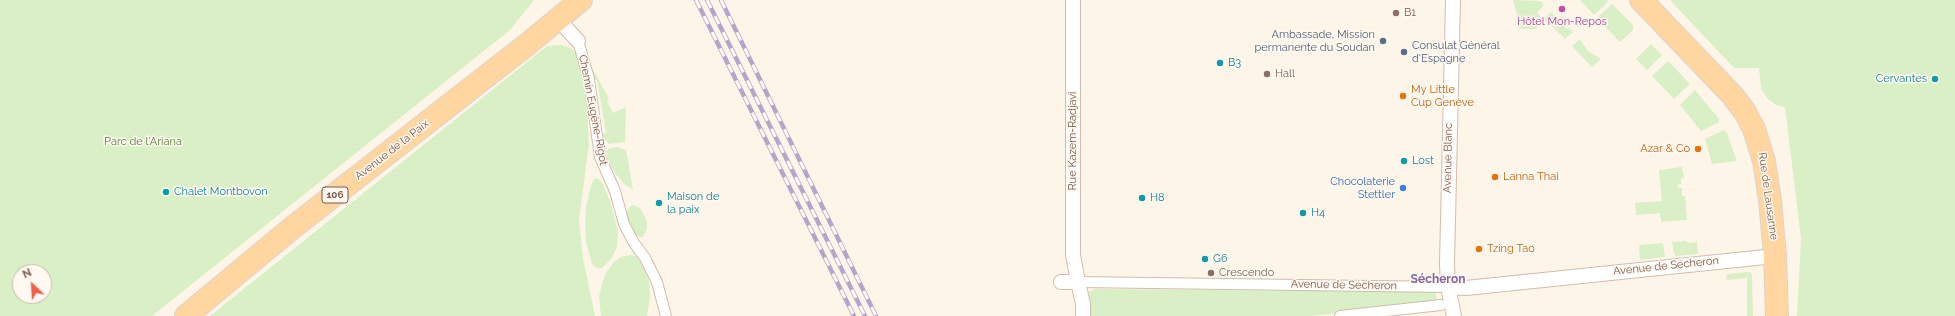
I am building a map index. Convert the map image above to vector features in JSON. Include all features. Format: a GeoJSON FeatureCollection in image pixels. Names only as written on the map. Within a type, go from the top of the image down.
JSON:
{"type":"FeatureCollection","features":[{"type":"Feature","properties":{"kind":"main road","name":"Avenue de la Paix"},"geometry":{"type":"LineString","coordinates":[[186,316],[292,228],[581,0]]}},
{"type":"Feature","properties":{"kind":"main road","name":"Rue de Lausanne"},"geometry":{"type":"LineString","coordinates":[[1641,0],[1729,92],[1745,112],[1752,124],[1760,144],[1764,161],[1775,248],[1777,316]]}},
{"type":"Feature","properties":{"kind":"street","name":"Rue Kazem-Radjavi"},"geometry":{"type":"LineString","coordinates":[[1073,0],[1073,255],[1083,304],[1083,316]]}},
{"type":"Feature","properties":{"kind":"street","name":"Avenue Blanc"},"geometry":{"type":"LineString","coordinates":[[1453,0],[1448,141],[1448,287],[1454,316]]}},
{"type":"Feature","properties":{"kind":"street","name":"Chemin Eugène-Rigot"},"geometry":{"type":"LineString","coordinates":[[558,19],[578,41],[588,79],[600,157],[615,191],[624,224],[634,243],[645,258],[657,282],[666,316]]}},
{"type":"Feature","properties":{"kind":"street","name":"Avenue de Sécheron"},"geometry":{"type":"LineString","coordinates":[[1078,282],[1466,288],[1697,263],[1775,248]]}},
{"type":"Feature","properties":{"kind":"street"},"geometry":{"type":"LineString","coordinates":[[1061,282],[1078,282]]}},
{"type":"Feature","properties":{"kind":"street"},"geometry":{"type":"LineString","coordinates":[[1340,316],[1441,305]]}},
{"type":"Feature","properties":{"kind":"green space","name":"Parc de l'Ariana"},"geometry":{"type":"Polygon","coordinates":[[[0,0],[534,0],[510,30],[152,316],[0,316],[0,0]]]}},
{"type":"Feature","properties":{"kind":"green space"},"geometry":{"type":"Polygon","coordinates":[[[1513,0],[1540,1],[1544,5],[1537,13],[1543,19],[1551,12],[1567,29],[1569,28],[1573,32],[1565,39],[1546,20],[1536,29],[1521,29],[1513,0]]]}},
{"type":"Feature","properties":{"kind":"green space"},"geometry":{"type":"Polygon","coordinates":[[[1580,0],[1607,0],[1608,2],[1594,15],[1580,0]]]}},
{"type":"Feature","properties":{"kind":"green space"},"geometry":{"type":"Polygon","coordinates":[[[1670,0],[1955,0],[1955,316],[1797,316],[1801,238],[1785,107],[1776,105],[1768,99],[1761,89],[1759,68],[1734,68],[1670,0]]]}},
{"type":"Feature","properties":{"kind":"green space"},"geometry":{"type":"Polygon","coordinates":[[[1612,4],[1633,25],[1633,30],[1620,42],[1597,18],[1612,4]]]}},
{"type":"Feature","properties":{"kind":"green space"},"geometry":{"type":"Polygon","coordinates":[[[1580,39],[1588,51],[1601,59],[1592,67],[1572,46],[1580,39]]]}},
{"type":"Feature","properties":{"kind":"green space"},"geometry":{"type":"Polygon","coordinates":[[[1651,44],[1662,55],[1647,70],[1636,59],[1651,44]]]}},
{"type":"Feature","properties":{"kind":"green space"},"geometry":{"type":"Polygon","coordinates":[[[562,45],[572,49],[577,54],[581,63],[587,107],[589,144],[579,220],[583,258],[595,316],[210,316],[547,46],[562,45]]]}},
{"type":"Feature","properties":{"kind":"green space"},"geometry":{"type":"Polygon","coordinates":[[[1668,61],[1690,84],[1674,99],[1652,76],[1668,61]]]}},
{"type":"Feature","properties":{"kind":"green space"},"geometry":{"type":"Polygon","coordinates":[[[589,62],[609,99],[607,101],[613,113],[626,107],[625,142],[609,144],[601,134],[606,133],[597,80],[592,80],[589,62]]]}},
{"type":"Feature","properties":{"kind":"green space"},"geometry":{"type":"Polygon","coordinates":[[[1695,90],[1719,119],[1719,122],[1701,131],[1680,105],[1695,90]]]}},
{"type":"Feature","properties":{"kind":"green space"},"geometry":{"type":"Polygon","coordinates":[[[1724,130],[1727,133],[1737,161],[1712,164],[1705,139],[1724,130]]]}},
{"type":"Feature","properties":{"kind":"green space"},"geometry":{"type":"Polygon","coordinates":[[[617,147],[626,150],[633,189],[625,185],[614,172],[607,158],[606,151],[610,148],[617,147]]]}},
{"type":"Feature","properties":{"kind":"green space"},"geometry":{"type":"Polygon","coordinates":[[[1682,167],[1684,178],[1681,179],[1681,184],[1677,185],[1678,188],[1682,188],[1682,196],[1685,196],[1687,220],[1661,222],[1660,213],[1636,215],[1635,203],[1662,201],[1659,170],[1682,167]]]}},
{"type":"Feature","properties":{"kind":"green space"},"geometry":{"type":"Polygon","coordinates":[[[597,178],[602,182],[610,201],[618,231],[617,247],[611,259],[602,268],[597,268],[592,264],[586,242],[586,206],[591,186],[594,179],[597,178]]]}},
{"type":"Feature","properties":{"kind":"green space"},"geometry":{"type":"Polygon","coordinates":[[[633,205],[640,208],[647,221],[647,229],[643,237],[639,237],[634,232],[628,222],[627,212],[629,207],[633,205]]]}},
{"type":"Feature","properties":{"kind":"green space"},"geometry":{"type":"Polygon","coordinates":[[[1687,241],[1687,243],[1697,242],[1698,254],[1676,256],[1672,242],[1687,241]]]}},
{"type":"Feature","properties":{"kind":"green space"},"geometry":{"type":"Polygon","coordinates":[[[1663,243],[1665,257],[1640,260],[1639,245],[1663,243]]]}},
{"type":"Feature","properties":{"kind":"green space"},"geometry":{"type":"Polygon","coordinates":[[[630,255],[636,256],[641,263],[649,281],[650,297],[647,316],[601,316],[599,296],[605,274],[614,262],[621,257],[630,255]]]}},
{"type":"Feature","properties":{"kind":"green space"},"geometry":{"type":"Polygon","coordinates":[[[1750,272],[1752,274],[1753,316],[1747,316],[1747,278],[1727,280],[1726,274],[1750,272]]]}},
{"type":"Feature","properties":{"kind":"green space"},"geometry":{"type":"Polygon","coordinates":[[[1094,289],[1435,292],[1438,303],[1312,316],[1089,316],[1087,293],[1094,289]]]}},
{"type":"Feature","properties":{"kind":"railway"},"geometry":{"type":"LineString","coordinates":[[696,0],[854,316]]}},
{"type":"Feature","properties":{"kind":"railway"},"geometry":{"type":"LineString","coordinates":[[707,0],[865,316]]}},
{"type":"Feature","properties":{"kind":"railway"},"geometry":{"type":"LineString","coordinates":[[721,0],[876,316]]}},
{"type":"Feature","properties":{"kind":"place","name":"Hôtel Mon-Repos"},"geometry":{"type":"Point","coordinates":[1562,9]}},
{"type":"Feature","properties":{"kind":"place","name":"B1"},"geometry":{"type":"Point","coordinates":[1396,13]}},
{"type":"Feature","properties":{"kind":"place","name":"Ambassade, Mission permanente du Soudan"},"geometry":{"type":"Point","coordinates":[1383,41]}},
{"type":"Feature","properties":{"kind":"place","name":"Consulat Général d'Espagne"},"geometry":{"type":"Point","coordinates":[1404,52]}},
{"type":"Feature","properties":{"kind":"place","name":"B3"},"geometry":{"type":"Point","coordinates":[1220,63]}},
{"type":"Feature","properties":{"kind":"place","name":"Hall"},"geometry":{"type":"Point","coordinates":[1267,74]}},
{"type":"Feature","properties":{"kind":"place","name":"Cervantes"},"geometry":{"type":"Point","coordinates":[1935,79]}},
{"type":"Feature","properties":{"kind":"place","name":"My Little Cup Genève"},"geometry":{"type":"Point","coordinates":[1403,96]}},
{"type":"Feature","properties":{"kind":"place","name":"Azar & Co"},"geometry":{"type":"Point","coordinates":[1698,149]}},
{"type":"Feature","properties":{"kind":"place","name":"Lost"},"geometry":{"type":"Point","coordinates":[1404,161]}},
{"type":"Feature","properties":{"kind":"place","name":"Lanna Thai"},"geometry":{"type":"Point","coordinates":[1495,177]}},
{"type":"Feature","properties":{"kind":"place","name":"Chocolaterie Stettler"},"geometry":{"type":"Point","coordinates":[1403,188]}},
{"type":"Feature","properties":{"kind":"place","name":"Chalet Montbovon"},"geometry":{"type":"Point","coordinates":[166,192]}},
{"type":"Feature","properties":{"kind":"place","name":"H8"},"geometry":{"type":"Point","coordinates":[1142,198]}},
{"type":"Feature","properties":{"kind":"place","name":"Maison de la paix"},"geometry":{"type":"Point","coordinates":[659,203]}},
{"type":"Feature","properties":{"kind":"place","name":"H4"},"geometry":{"type":"Point","coordinates":[1303,213]}},
{"type":"Feature","properties":{"kind":"place","name":"Tzing Tao"},"geometry":{"type":"Point","coordinates":[1479,249]}},
{"type":"Feature","properties":{"kind":"place","name":"G6"},"geometry":{"type":"Point","coordinates":[1205,259]}},
{"type":"Feature","properties":{"kind":"place","name":"Crescendo"},"geometry":{"type":"Point","coordinates":[1211,273]}},
{"type":"Feature","properties":{"kind":"district","name":"Sécheron"},"geometry":{"type":"Point","coordinates":[1438,279]}}]}
